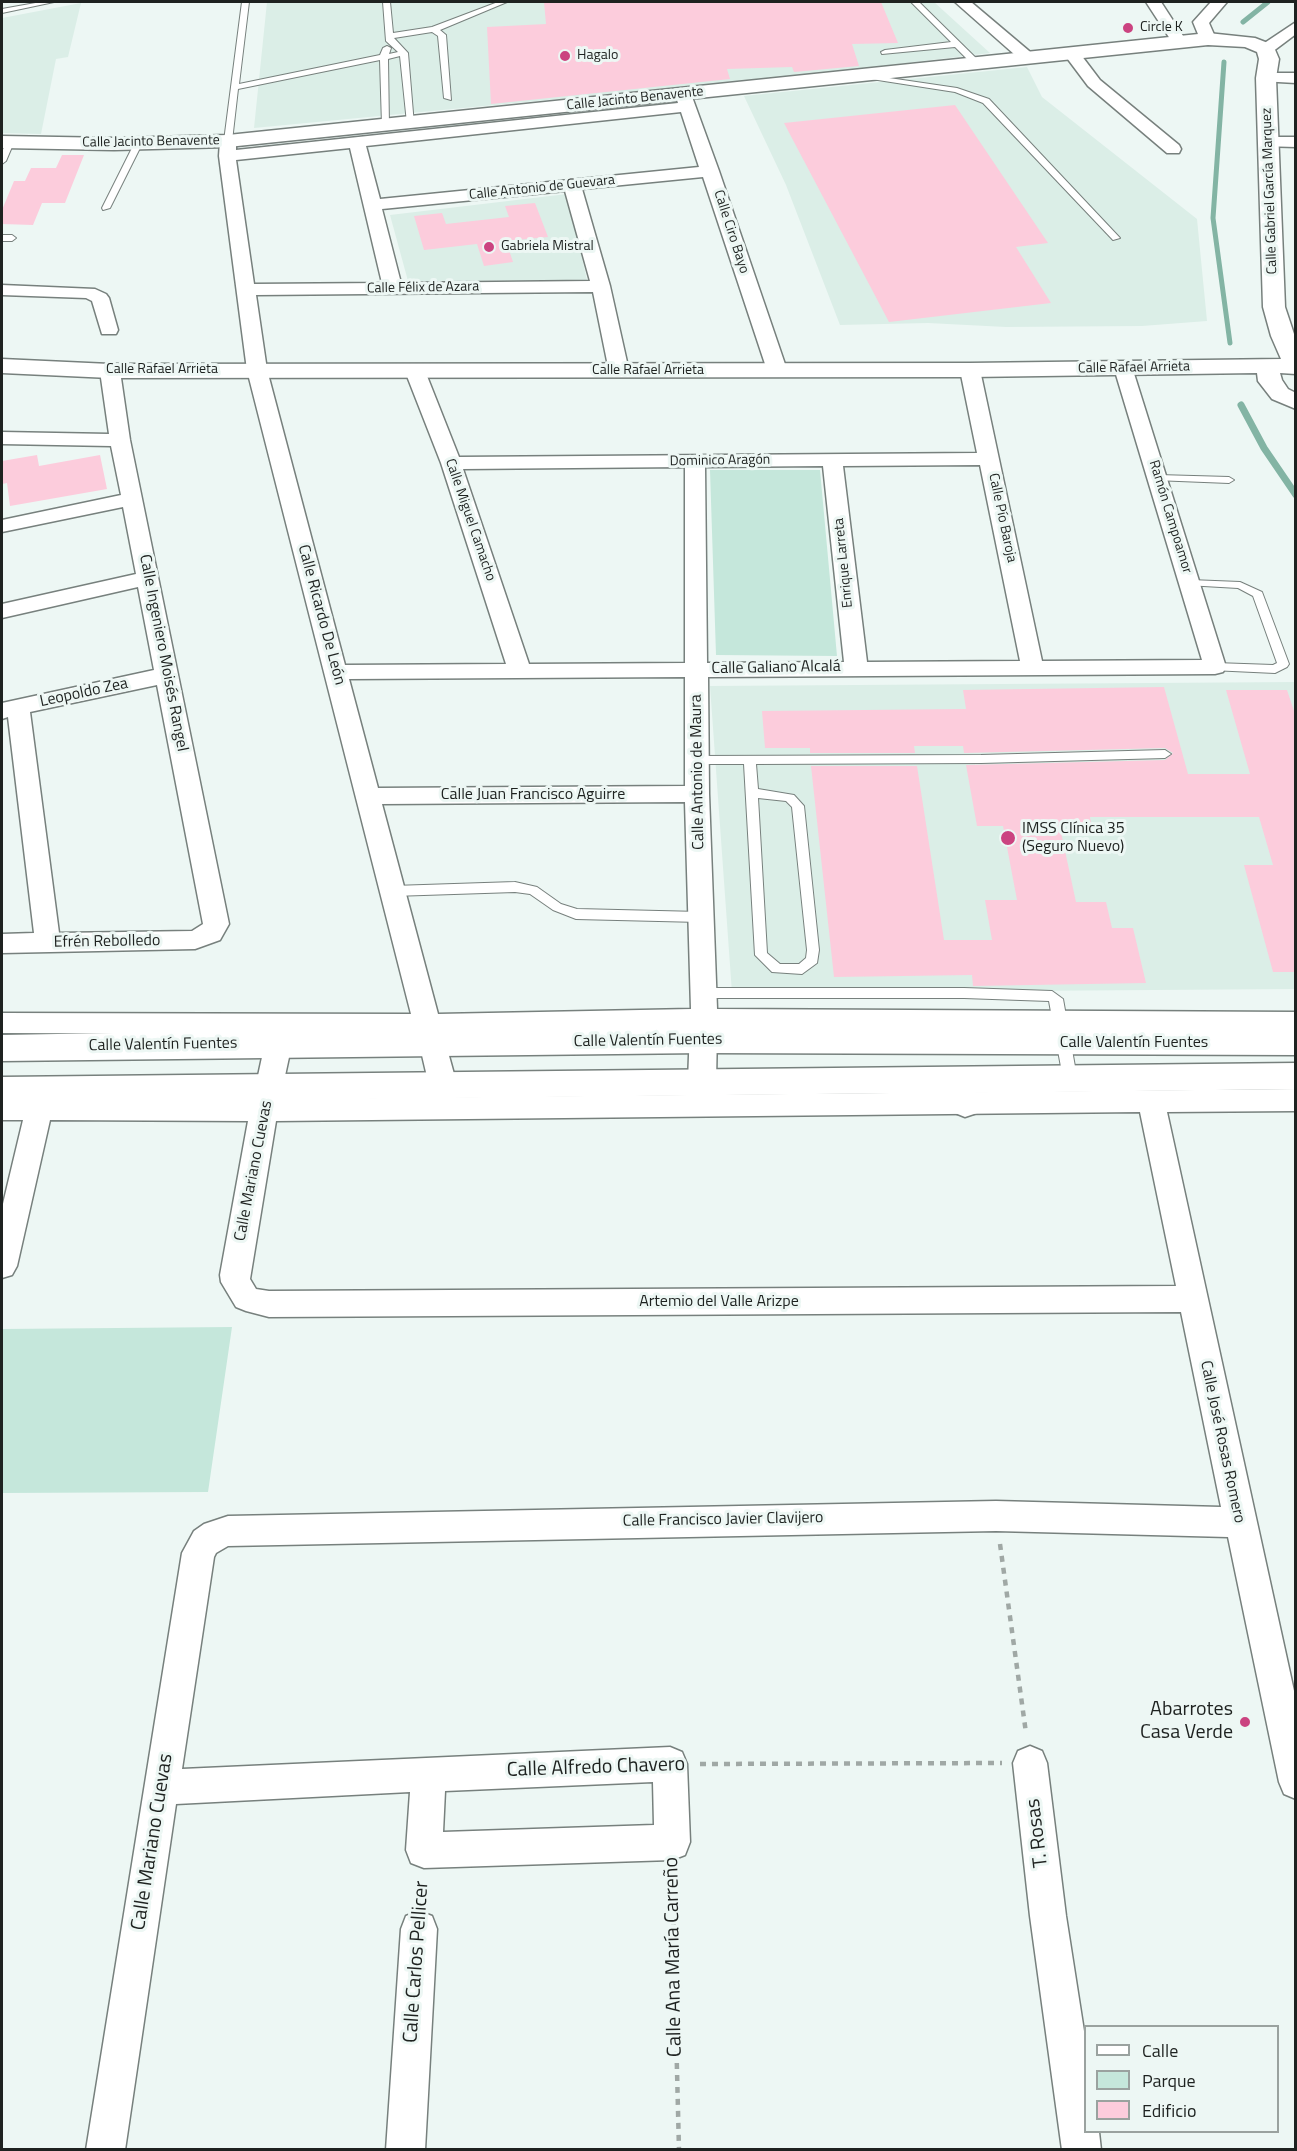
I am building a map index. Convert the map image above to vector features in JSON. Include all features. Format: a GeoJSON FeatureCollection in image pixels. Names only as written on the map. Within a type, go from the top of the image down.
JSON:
{"type":"FeatureCollection","features":[{"type":"Feature","properties":{"kind":"street"},"geometry":{"type":"LineString","coordinates":[[963,2],[1029,59]]}},
{"type":"Feature","properties":{"kind":"street"},"geometry":{"type":"LineString","coordinates":[[1154,2],[1179,42]]}},
{"type":"Feature","properties":{"kind":"street"},"geometry":{"type":"LineString","coordinates":[[1208,39],[1201,22],[1219,2]]}},
{"type":"Feature","properties":{"kind":"street"},"geometry":{"type":"LineString","coordinates":[[1266,49],[1296,26]]}},
{"type":"Feature","properties":{"kind":"street","name":"Calle Jacinto Benavente"},"geometry":{"type":"LineString","coordinates":[[6,142],[138,144],[227,149],[386,125],[685,101],[863,76],[1208,39],[1248,42],[1266,49]]}},
{"type":"Feature","properties":{"kind":"street","name":"Calle Gabriel García Marquez"},"geometry":{"type":"LineString","coordinates":[[1266,49],[1269,59],[1266,78],[1267,142],[1274,307],[1295,366]]}},
{"type":"Feature","properties":{"kind":"street"},"geometry":{"type":"LineString","coordinates":[[1072,54],[1094,83],[1173,148]]}},
{"type":"Feature","properties":{"kind":"street"},"geometry":{"type":"LineString","coordinates":[[1266,78],[1296,78]]}},
{"type":"Feature","properties":{"kind":"street"},"geometry":{"type":"LineString","coordinates":[[227,149],[357,142],[685,101]]}},
{"type":"Feature","properties":{"kind":"street","name":"Calle Ciro Bayo"},"geometry":{"type":"LineString","coordinates":[[685,101],[711,171],[777,370]]}},
{"type":"Feature","properties":{"kind":"street"},"geometry":{"type":"LineString","coordinates":[[357,142],[393,289]]}},
{"type":"Feature","properties":{"kind":"street"},"geometry":{"type":"LineString","coordinates":[[1267,142],[1296,142]]}},
{"type":"Feature","properties":{"kind":"street","name":"Calle Ricardo De León"},"geometry":{"type":"LineString","coordinates":[[227,149],[257,370],[443,1084]]}},
{"type":"Feature","properties":{"kind":"street","name":"Calle Antonio de Guevara"},"geometry":{"type":"LineString","coordinates":[[373,205],[711,171]]}},
{"type":"Feature","properties":{"kind":"street"},"geometry":{"type":"LineString","coordinates":[[572,185],[601,286],[619,371]]}},
{"type":"Feature","properties":{"kind":"street","name":"Calle Félix de Azara"},"geometry":{"type":"LineString","coordinates":[[246,290],[601,286]]}},
{"type":"Feature","properties":{"kind":"street"},"geometry":{"type":"LineString","coordinates":[[2,290],[89,293],[100,298],[109,330]]}},
{"type":"Feature","properties":{"kind":"street","name":"Calle Rafael Arrieta"},"geometry":{"type":"LineString","coordinates":[[2,366],[110,371],[619,371],[1295,366]]}},
{"type":"Feature","properties":{"kind":"street"},"geometry":{"type":"LineString","coordinates":[[1267,367],[1270,381],[1280,394],[1296,402]]}},
{"type":"Feature","properties":{"kind":"street","name":"Ramón Campoamor"},"geometry":{"type":"LineString","coordinates":[[1124,368],[1215,667]]}},
{"type":"Feature","properties":{"kind":"street","name":"Calle Pío Baroja"},"geometry":{"type":"LineString","coordinates":[[970,370],[1032,666]]}},
{"type":"Feature","properties":{"kind":"street","name":"Calle Ingeniero Moisés Rangel"},"geometry":{"type":"LineString","coordinates":[[110,371],[120,440],[216,920],[211,933]]}},
{"type":"Feature","properties":{"kind":"street","name":"Calle Miguel Camacho"},"geometry":{"type":"LineString","coordinates":[[415,371],[451,463],[520,671]]}},
{"type":"Feature","properties":{"kind":"street"},"geometry":{"type":"LineString","coordinates":[[2,438],[120,440]]}},
{"type":"Feature","properties":{"kind":"street","name":"Enrique Larreta"},"geometry":{"type":"LineString","coordinates":[[832,459],[856,667]]}},
{"type":"Feature","properties":{"kind":"street","name":"Dominico Aragón"},"geometry":{"type":"LineString","coordinates":[[451,463],[989,459]]}},
{"type":"Feature","properties":{"kind":"street","name":"Calle Antonio de Maura"},"geometry":{"type":"LineString","coordinates":[[695,462],[697,794],[704,1030],[702,1082]]}},
{"type":"Feature","properties":{"kind":"street"},"geometry":{"type":"LineString","coordinates":[[2,526],[132,499]]}},
{"type":"Feature","properties":{"kind":"street"},"geometry":{"type":"LineString","coordinates":[[2,611],[148,578]]}},
{"type":"Feature","properties":{"kind":"street","name":"Calle Galiano Alcalá"},"geometry":{"type":"LineString","coordinates":[[336,672],[856,667],[1215,667]]}},
{"type":"Feature","properties":{"kind":"street","name":"Leopoldo Zea"},"geometry":{"type":"LineString","coordinates":[[10,709],[168,675]]}},
{"type":"Feature","properties":{"kind":"street"},"geometry":{"type":"LineString","coordinates":[[10,709],[48,943]]}},
{"type":"Feature","properties":{"kind":"street","name":"Calle Juan Francisco Aguirre"},"geometry":{"type":"LineString","coordinates":[[368,796],[697,794]]}},
{"type":"Feature","properties":{"kind":"street","name":"Efrén Rebolledo"},"geometry":{"type":"LineString","coordinates":[[2,943],[187,941],[211,933]]}},
{"type":"Feature","properties":{"kind":"street"},"geometry":{"type":"LineString","coordinates":[[1063,1031],[1296,1022]]}},
{"type":"Feature","properties":{"kind":"street"},"geometry":{"type":"LineString","coordinates":[[2,1023],[282,1033]]}},
{"type":"Feature","properties":{"kind":"street","name":"Calle Valentín Fuentes"},"geometry":{"type":"LineString","coordinates":[[2,1048],[282,1033],[430,1034],[704,1030],[1063,1031],[1296,1042]]}},
{"type":"Feature","properties":{"kind":"street","name":"Calle Mariano Cuevas"},"geometry":{"type":"LineString","coordinates":[[246,1298],[236,1282],[235,1275],[282,1033]]}},
{"type":"Feature","properties":{"kind":"street"},"geometry":{"type":"LineString","coordinates":[[2,1109],[39,1110],[268,1098],[443,1084],[1296,1076]]}},
{"type":"Feature","properties":{"kind":"street"},"geometry":{"type":"LineString","coordinates":[[906,1079],[965,1104]]}},
{"type":"Feature","properties":{"kind":"street"},"geometry":{"type":"LineString","coordinates":[[2,1090],[268,1098],[965,1104],[1296,1100]]}},
{"type":"Feature","properties":{"kind":"street","name":"Calle José Rosas Romero"},"geometry":{"type":"LineString","coordinates":[[1151,1102],[1296,1782]]}},
{"type":"Feature","properties":{"kind":"street"},"geometry":{"type":"LineString","coordinates":[[2,1266],[39,1110]]}},
{"type":"Feature","properties":{"kind":"street","name":"Artemio del Valle Arizpe"},"geometry":{"type":"LineString","coordinates":[[246,1298],[269,1304],[1192,1299]]}},
{"type":"Feature","properties":{"kind":"street","name":"Calle Francisco Javier Clavijero"},"geometry":{"type":"LineString","coordinates":[[209,1539],[228,1531],[996,1516],[1239,1522]]}},
{"type":"Feature","properties":{"kind":"street","name":"Calle Mariano Cuevas"},"geometry":{"type":"LineString","coordinates":[[105,2150],[198,1553],[209,1539]]}},
{"type":"Feature","properties":{"kind":"street","name":"T. Rosas"},"geometry":{"type":"LineString","coordinates":[[1030,1763],[1048,1916],[1082,2150]]}},
{"type":"Feature","properties":{"kind":"street","name":"Calle Alfredo Chavero"},"geometry":{"type":"LineString","coordinates":[[162,1787],[670,1764]]}},
{"type":"Feature","properties":{"kind":"street","name":"Calle Ana María Carreño"},"geometry":{"type":"LineString","coordinates":[[670,1764],[672,1842]]}},
{"type":"Feature","properties":{"kind":"street"},"geometry":{"type":"LineString","coordinates":[[429,1774],[424,1850],[672,1842]]}},
{"type":"Feature","properties":{"kind":"street","name":"Calle Carlos Pellicer"},"geometry":{"type":"LineString","coordinates":[[405,2150],[419,1929]]}},
{"type":"Feature","properties":{"kind":"lane"},"geometry":{"type":"LineString","coordinates":[[2,11],[50,2]]}},
{"type":"Feature","properties":{"kind":"lane"},"geometry":{"type":"LineString","coordinates":[[227,149],[245,2]]}},
{"type":"Feature","properties":{"kind":"lane"},"geometry":{"type":"LineString","coordinates":[[386,125],[383,100],[384,56],[390,38],[387,2]]}},
{"type":"Feature","properties":{"kind":"lane"},"geometry":{"type":"LineString","coordinates":[[390,38],[434,29],[503,2]]}},
{"type":"Feature","properties":{"kind":"lane"},"geometry":{"type":"LineString","coordinates":[[915,2],[977,64]]}},
{"type":"Feature","properties":{"kind":"lane"},"geometry":{"type":"LineString","coordinates":[[434,29],[442,35],[448,99]]}},
{"type":"Feature","properties":{"kind":"lane"},"geometry":{"type":"LineString","coordinates":[[390,38],[404,52],[411,123]]}},
{"type":"Feature","properties":{"kind":"lane"},"geometry":{"type":"LineString","coordinates":[[885,52],[957,44]]}},
{"type":"Feature","properties":{"kind":"lane"},"geometry":{"type":"LineString","coordinates":[[234,87],[404,52]]}},
{"type":"Feature","properties":{"kind":"lane"},"geometry":{"type":"LineString","coordinates":[[863,76],[957,90],[986,101],[1116,238]]}},
{"type":"Feature","properties":{"kind":"lane"},"geometry":{"type":"LineString","coordinates":[[2,161],[6,142]]}},
{"type":"Feature","properties":{"kind":"lane"},"geometry":{"type":"LineString","coordinates":[[106,208],[138,144]]}},
{"type":"Feature","properties":{"kind":"lane"},"geometry":{"type":"LineString","coordinates":[[2,238],[12,238]]}},
{"type":"Feature","properties":{"kind":"lane"},"geometry":{"type":"LineString","coordinates":[[1158,478],[1229,480]]}},
{"type":"Feature","properties":{"kind":"lane"},"geometry":{"type":"LineString","coordinates":[[1190,583],[1240,585],[1258,594],[1283,664],[1275,669],[1215,667]]}},
{"type":"Feature","properties":{"kind":"lane"},"geometry":{"type":"LineString","coordinates":[[697,760],[981,759],[1165,754]]}},
{"type":"Feature","properties":{"kind":"lane"},"geometry":{"type":"LineString","coordinates":[[750,759],[761,955],[777,969],[802,969],[812,960],[813,951],[798,806],[790,798],[753,793]]}},
{"type":"Feature","properties":{"kind":"lane"},"geometry":{"type":"LineString","coordinates":[[393,891],[514,887],[533,890],[557,908],[576,914],[700,916]]}},
{"type":"Feature","properties":{"kind":"lane"},"geometry":{"type":"LineString","coordinates":[[703,993],[1045,994],[1056,999],[1070,1078]]}},
{"type":"Feature","properties":{"kind":"path"},"geometry":{"type":"LineString","coordinates":[[996,1516],[1030,1763]]}},
{"type":"Feature","properties":{"kind":"path","name":"Calle Alfredo Chavero"},"geometry":{"type":"LineString","coordinates":[[670,1764],[1030,1763]]}},
{"type":"Feature","properties":{"kind":"path","name":"Calle Ana María Carreño"},"geometry":{"type":"LineString","coordinates":[[672,1842],[680,2150]]}},
{"type":"Feature","properties":{"kind":"path","name":"Calle Carlos Pellicer"},"geometry":{"type":"LineString","coordinates":[[419,1929],[424,1850]]}},
{"type":"Feature","properties":{"kind":"shaded area"},"geometry":{"type":"Polygon","coordinates":[[[267,2],[934,2],[990,53],[798,76],[254,128],[267,2]]]}},
{"type":"Feature","properties":{"kind":"shaded area"},"geometry":{"type":"Polygon","coordinates":[[[81,3],[68,57],[56,59],[41,134],[2,133],[2,18],[81,3]]]}},
{"type":"Feature","properties":{"kind":"shaded area"},"geometry":{"type":"Polygon","coordinates":[[[1027,67],[1042,97],[1197,219],[1207,321],[1142,326],[1006,327],[928,323],[840,325],[786,185],[744,96],[1027,67]]]}},
{"type":"Feature","properties":{"kind":"shaded area","name":"Gabriela Mistral"},"geometry":{"type":"Polygon","coordinates":[[[567,194],[587,280],[408,281],[390,215],[567,194]]]}},
{"type":"Feature","properties":{"kind":"shaded area","name":"IMSS Clínica 35 (Seguro Nuevo)"},"geometry":{"type":"Polygon","coordinates":[[[1295,682],[1295,989],[732,993],[710,686],[1295,682]]]}},
{"type":"Feature","properties":{"kind":"green space"},"geometry":{"type":"Polygon","coordinates":[[[710,470],[820,470],[837,656],[716,655],[710,470]]]}},
{"type":"Feature","properties":{"kind":"green space"},"geometry":{"type":"Polygon","coordinates":[[[232,1327],[208,1492],[2,1493],[2,1329],[232,1327]]]}},
{"type":"Feature","properties":{"kind":"building"},"geometry":{"type":"Polygon","coordinates":[[[544,2],[881,2],[898,43],[852,44],[859,66],[794,72],[792,67],[727,69],[730,79],[491,104],[487,27],[546,24],[544,2]]]}},
{"type":"Feature","properties":{"kind":"building"},"geometry":{"type":"Polygon","coordinates":[[[955,105],[1048,243],[1016,247],[1051,303],[889,322],[784,123],[955,105]]]}},
{"type":"Feature","properties":{"kind":"building"},"geometry":{"type":"Polygon","coordinates":[[[62,155],[84,155],[65,203],[42,203],[33,225],[2,224],[2,210],[14,181],[25,181],[31,168],[56,168],[62,155]]]}},
{"type":"Feature","properties":{"kind":"building"},"geometry":{"type":"Polygon","coordinates":[[[535,203],[548,237],[506,241],[513,262],[484,266],[477,244],[424,250],[414,216],[442,213],[446,224],[509,217],[505,206],[535,203]]]}},
{"type":"Feature","properties":{"kind":"building"},"geometry":{"type":"Polygon","coordinates":[[[37,455],[39,466],[100,455],[107,489],[10,506],[7,483],[2,484],[2,461],[37,455]]]}},
{"type":"Feature","properties":{"kind":"building"},"geometry":{"type":"Polygon","coordinates":[[[1164,687],[1188,774],[1250,774],[1226,690],[1287,690],[1296,717],[1296,972],[1273,972],[1244,865],[1273,865],[1259,817],[1090,817],[1091,823],[1059,823],[1076,902],[1106,902],[1112,928],[1133,928],[1146,983],[973,986],[972,975],[834,977],[811,766],[917,766],[944,940],[992,940],[985,900],[1017,900],[1003,826],[977,826],[966,765],[1165,760],[1173,753],[1165,748],[964,753],[963,746],[914,746],[915,753],[810,753],[810,748],[765,748],[762,711],[966,709],[963,690],[1164,687]]]}},
{"type":"Feature","properties":{"kind":"waterway"},"geometry":{"type":"LineString","coordinates":[[1243,22],[1268,2]]}},
{"type":"Feature","properties":{"kind":"waterway"},"geometry":{"type":"LineString","coordinates":[[1224,62],[1213,218],[1230,343]]}},
{"type":"Feature","properties":{"kind":"waterway"},"geometry":{"type":"LineString","coordinates":[[1241,405],[1264,448],[1296,495]]}},
{"type":"Feature","properties":{"kind":"place","name":"Circle K"},"geometry":{"type":"Point","coordinates":[1128,28]}},
{"type":"Feature","properties":{"kind":"place","name":"Hagalo"},"geometry":{"type":"Point","coordinates":[565,56]}},
{"type":"Feature","properties":{"kind":"place","name":"Gabriela Mistral"},"geometry":{"type":"Point","coordinates":[489,247]}},
{"type":"Feature","properties":{"kind":"place","name":"IMSS Clínica 35 (Seguro Nuevo)"},"geometry":{"type":"Point","coordinates":[1008,838]}},
{"type":"Feature","properties":{"kind":"place","name":"Abarrotes Casa Verde"},"geometry":{"type":"Point","coordinates":[1245,1722]}}]}
